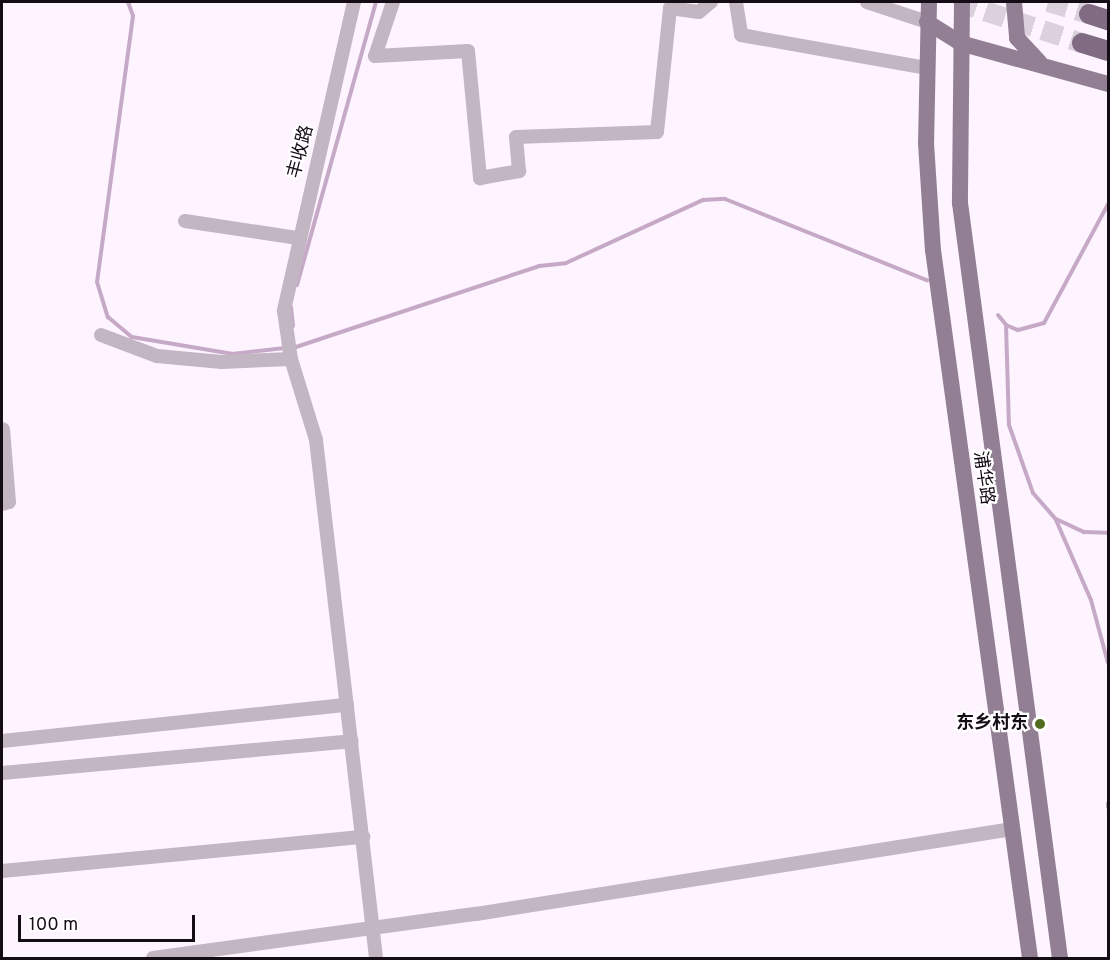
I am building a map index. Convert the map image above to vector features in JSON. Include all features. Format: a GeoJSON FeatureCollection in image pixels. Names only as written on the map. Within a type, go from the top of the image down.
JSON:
{"type":"FeatureCollection","features":[{"type":"Feature","properties":{"kind":"highway"},"geometry":{"type":"LineString","coordinates":[[1089,14],[1108,20]]}},
{"type":"Feature","properties":{"kind":"highway"},"geometry":{"type":"LineString","coordinates":[[1082,43],[1108,51]]}},
{"type":"Feature","properties":{"kind":"main road","name":"浦华路"},"geometry":{"type":"LineString","coordinates":[[929,2],[926,68],[937,284],[1030,958]]}},
{"type":"Feature","properties":{"kind":"main road","name":"浦华路"},"geometry":{"type":"LineString","coordinates":[[962,2],[960,203],[1060,958]]}},
{"type":"Feature","properties":{"kind":"main road"},"geometry":{"type":"LineString","coordinates":[[1014,2],[1017,38],[1044,65]]}},
{"type":"Feature","properties":{"kind":"main road"},"geometry":{"type":"LineString","coordinates":[[927,22],[960,43],[1108,84]]}},
{"type":"Feature","properties":{"kind":"street","name":"丰收路"},"geometry":{"type":"LineString","coordinates":[[354,2],[345,62],[297,238],[284,311],[291,359],[316,440],[376,958]]}},
{"type":"Feature","properties":{"kind":"street"},"geometry":{"type":"LineString","coordinates":[[393,2],[375,56],[468,51],[480,178],[519,171],[516,137],[657,132],[670,8],[699,12],[711,2]]}},
{"type":"Feature","properties":{"kind":"street"},"geometry":{"type":"LineString","coordinates":[[736,2],[741,35],[926,68]]}},
{"type":"Feature","properties":{"kind":"street"},"geometry":{"type":"LineString","coordinates":[[867,2],[927,22]]}},
{"type":"Feature","properties":{"kind":"street"},"geometry":{"type":"LineString","coordinates":[[185,221],[297,238]]}},
{"type":"Feature","properties":{"kind":"street"},"geometry":{"type":"LineString","coordinates":[[101,335],[157,356],[222,362],[291,359]]}},
{"type":"Feature","properties":{"kind":"street"},"geometry":{"type":"LineString","coordinates":[[2,504],[9,502],[3,429]]}},
{"type":"Feature","properties":{"kind":"street"},"geometry":{"type":"LineString","coordinates":[[2,741],[347,705]]}},
{"type":"Feature","properties":{"kind":"street"},"geometry":{"type":"LineString","coordinates":[[2,773],[352,741]]}},
{"type":"Feature","properties":{"kind":"street"},"geometry":{"type":"LineString","coordinates":[[153,958],[374,927],[1012,829]]}},
{"type":"Feature","properties":{"kind":"street"},"geometry":{"type":"LineString","coordinates":[[2,871],[363,837]]}},
{"type":"Feature","properties":{"kind":"waterway"},"geometry":{"type":"LineString","coordinates":[[128,2],[133,16],[97,282],[108,317],[132,337],[232,354],[285,348]]}},
{"type":"Feature","properties":{"kind":"waterway"},"geometry":{"type":"LineString","coordinates":[[297,285],[376,2]]}},
{"type":"Feature","properties":{"kind":"waterway"},"geometry":{"type":"LineString","coordinates":[[293,348],[539,266],[566,263],[703,200],[725,199],[927,280]]}},
{"type":"Feature","properties":{"kind":"waterway"},"geometry":{"type":"LineString","coordinates":[[1006,325],[1018,330],[1044,323],[1108,204]]}},
{"type":"Feature","properties":{"kind":"waterway"},"geometry":{"type":"LineString","coordinates":[[291,307],[293,326]]}},
{"type":"Feature","properties":{"kind":"waterway"},"geometry":{"type":"LineString","coordinates":[[998,315],[1006,325],[1009,425],[1033,493],[1056,519],[1084,532],[1108,533]]}},
{"type":"Feature","properties":{"kind":"waterway"},"geometry":{"type":"LineString","coordinates":[[1056,520],[1091,600],[1108,663]]}},
{"type":"Feature","properties":{"kind":"tunnel"},"geometry":{"type":"LineString","coordinates":[[957,2],[1082,43]]}},
{"type":"Feature","properties":{"kind":"tunnel"},"geometry":{"type":"LineString","coordinates":[[1048,2],[1089,14]]}},
{"type":"Feature","properties":{"kind":"place","name":"东乡村东"},"geometry":{"type":"Point","coordinates":[1040,724]}}]}
